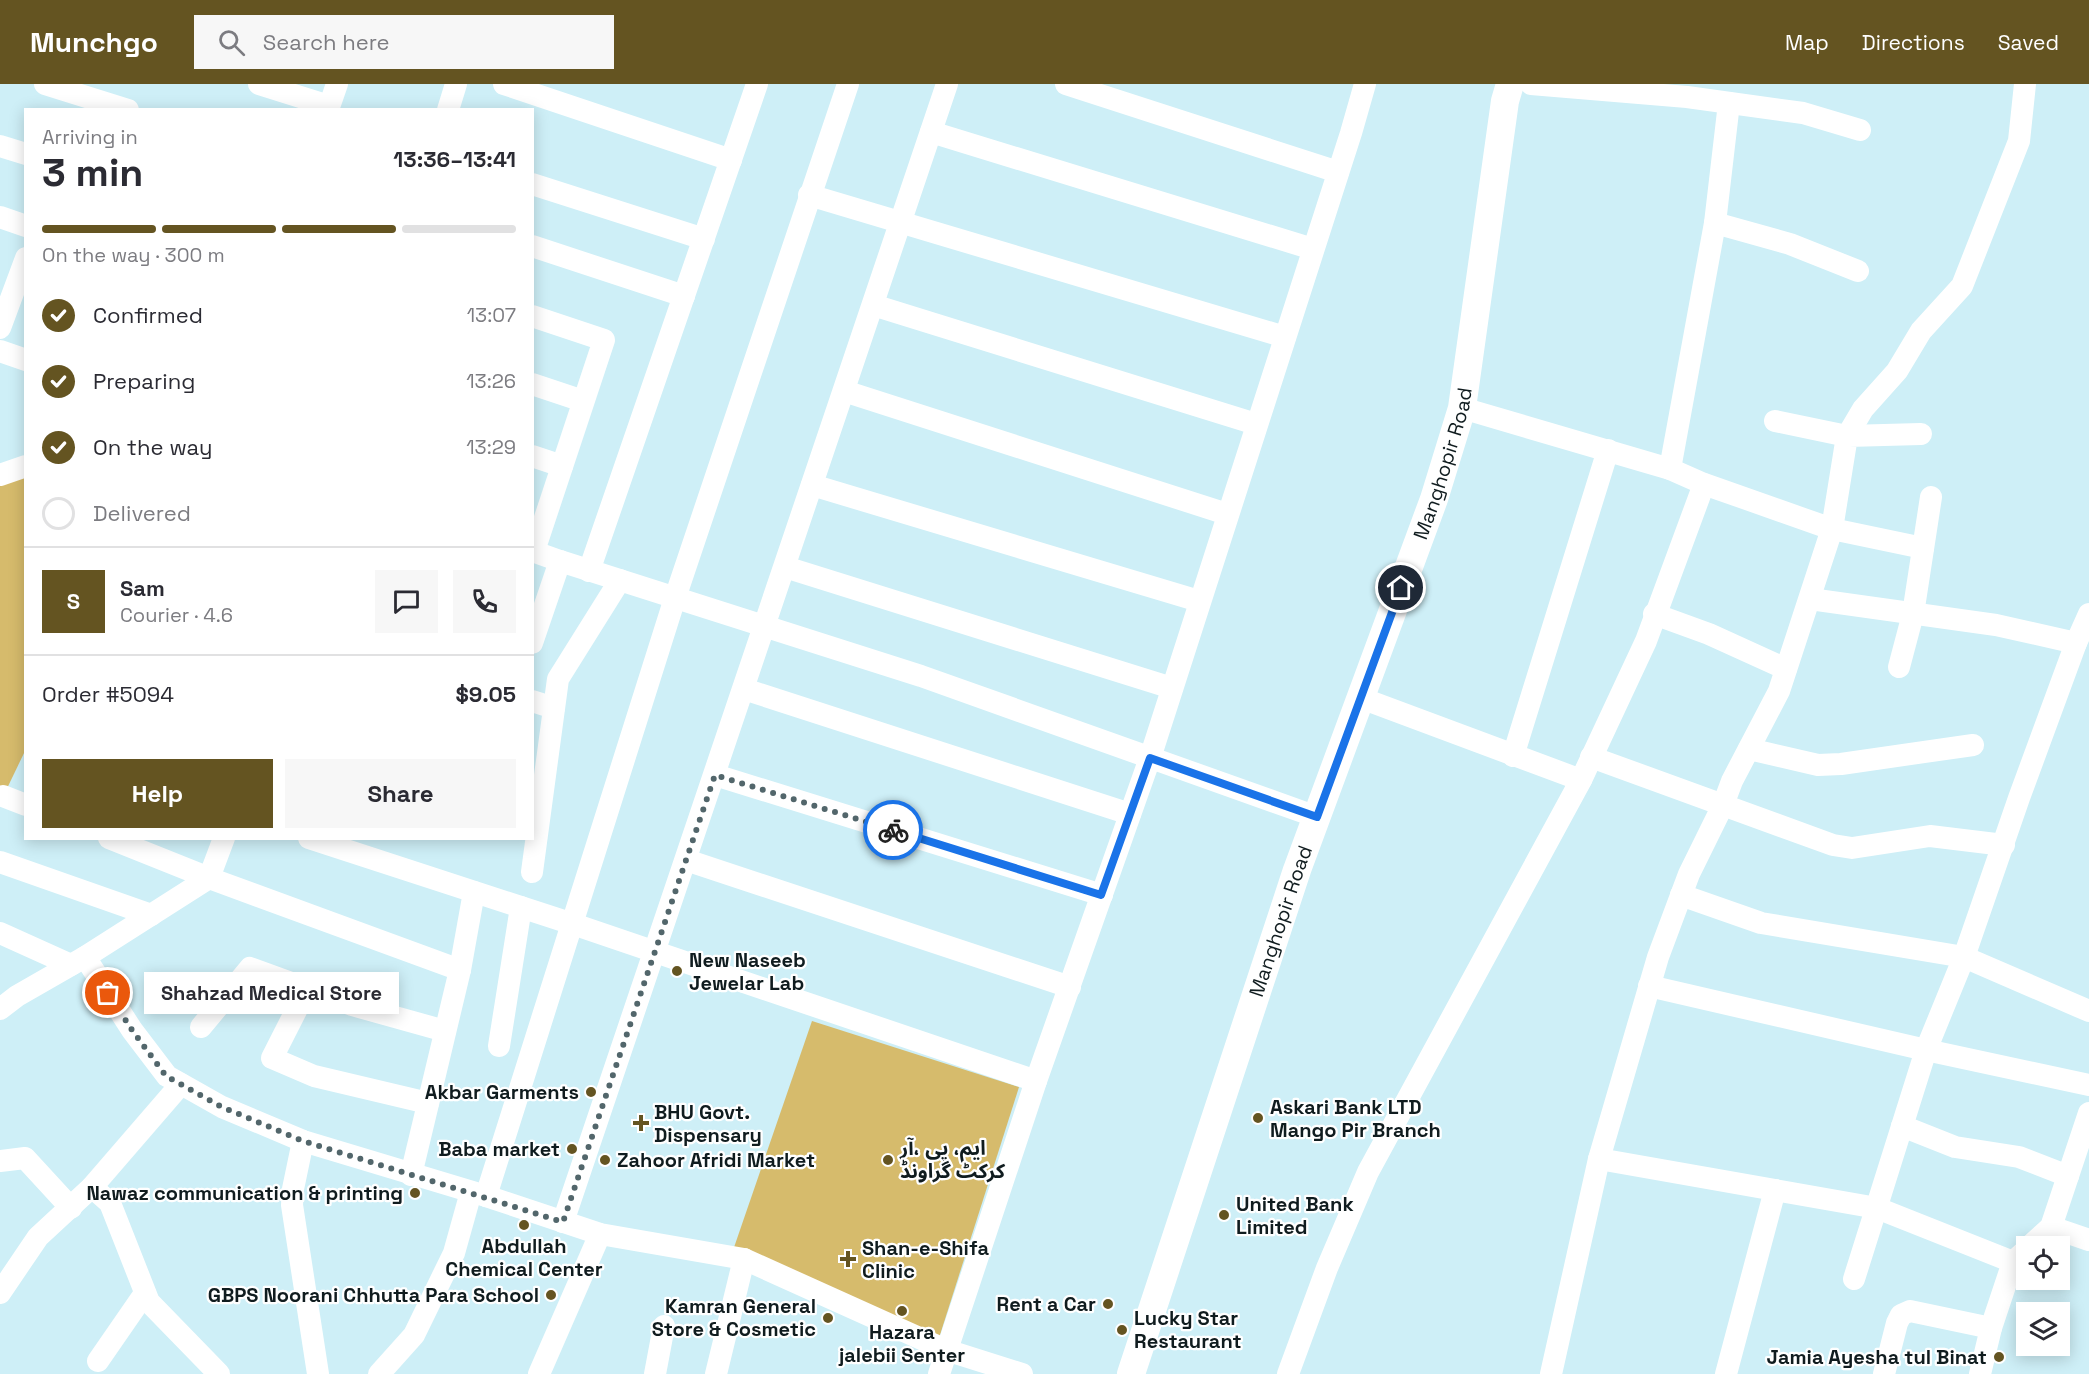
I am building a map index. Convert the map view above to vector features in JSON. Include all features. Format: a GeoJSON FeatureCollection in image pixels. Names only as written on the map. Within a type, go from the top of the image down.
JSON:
{"type":"FeatureCollection","features":[{"type":"Feature","properties":{"kind":"main road","name":"Manghopir Road"},"geometry":{"type":"LineString","coordinates":[[1135,1373],[1294,882],[1434,499],[1462,408],[1505,101],[1510,84]]}},
{"type":"Feature","properties":{"kind":"street"},"geometry":{"type":"LineString","coordinates":[[45,84],[123,108]]}},
{"type":"Feature","properties":{"kind":"street"},"geometry":{"type":"LineString","coordinates":[[259,84],[328,108],[337,84]]}},
{"type":"Feature","properties":{"kind":"street"},"geometry":{"type":"LineString","coordinates":[[449,108],[456,84]]}},
{"type":"Feature","properties":{"kind":"street"},"geometry":{"type":"LineString","coordinates":[[504,84],[731,160]]}},
{"type":"Feature","properties":{"kind":"street"},"geometry":{"type":"LineString","coordinates":[[589,571],[757,84]]}},
{"type":"Feature","properties":{"kind":"street"},"geometry":{"type":"LineString","coordinates":[[379,1374],[414,1335],[454,1253],[478,1194],[573,924],[675,598],[848,84]]}},
{"type":"Feature","properties":{"kind":"street"},"geometry":{"type":"LineString","coordinates":[[563,1222],[947,84]]}},
{"type":"Feature","properties":{"kind":"street"},"geometry":{"type":"LineString","coordinates":[[1066,84],[1338,172]]}},
{"type":"Feature","properties":{"kind":"street"},"geometry":{"type":"LineString","coordinates":[[939,1374],[1036,1081],[1150,758],[1365,84]]}},
{"type":"Feature","properties":{"kind":"street"},"geometry":{"type":"LineString","coordinates":[[1531,84],[1688,91],[1729,103],[1803,113],[1860,130]]}},
{"type":"Feature","properties":{"kind":"street"},"geometry":{"type":"LineString","coordinates":[[1551,1374],[1599,1159],[1649,986],[1689,874],[1732,782],[1779,691],[1832,529],[1847,436],[1863,409],[1897,371],[1921,332],[1962,286],[2019,141],[2025,84]]}},
{"type":"Feature","properties":{"kind":"street"},"geometry":{"type":"LineString","coordinates":[[1670,469],[1715,223],[1729,103]]}},
{"type":"Feature","properties":{"kind":"street"},"geometry":{"type":"LineString","coordinates":[[931,132],[1313,249]]}},
{"type":"Feature","properties":{"kind":"street"},"geometry":{"type":"LineString","coordinates":[[0,146],[24,153]]}},
{"type":"Feature","properties":{"kind":"street"},"geometry":{"type":"LineString","coordinates":[[534,185],[704,239]]}},
{"type":"Feature","properties":{"kind":"street"},"geometry":{"type":"LineString","coordinates":[[809,195],[1285,337]]}},
{"type":"Feature","properties":{"kind":"street"},"geometry":{"type":"LineString","coordinates":[[0,217],[24,225]]}},
{"type":"Feature","properties":{"kind":"street"},"geometry":{"type":"LineString","coordinates":[[1715,223],[1790,244],[1858,271]]}},
{"type":"Feature","properties":{"kind":"street"},"geometry":{"type":"LineString","coordinates":[[534,247],[684,296]]}},
{"type":"Feature","properties":{"kind":"street"},"geometry":{"type":"LineString","coordinates":[[0,328],[24,263]]}},
{"type":"Feature","properties":{"kind":"street"},"geometry":{"type":"LineString","coordinates":[[873,305],[1256,424]]}},
{"type":"Feature","properties":{"kind":"street"},"geometry":{"type":"LineString","coordinates":[[534,317],[604,339],[534,548]]}},
{"type":"Feature","properties":{"kind":"street"},"geometry":{"type":"LineString","coordinates":[[0,351],[24,359]]}},
{"type":"Feature","properties":{"kind":"street"},"geometry":{"type":"LineString","coordinates":[[534,385],[584,401]]}},
{"type":"Feature","properties":{"kind":"street"},"geometry":{"type":"LineString","coordinates":[[844,391],[1227,514]]}},
{"type":"Feature","properties":{"kind":"street"},"geometry":{"type":"LineString","coordinates":[[1462,408],[1670,469],[1704,484],[1832,529],[1923,548]]}},
{"type":"Feature","properties":{"kind":"street"},"geometry":{"type":"LineString","coordinates":[[1775,420],[1847,436],[1921,434]]}},
{"type":"Feature","properties":{"kind":"street"},"geometry":{"type":"LineString","coordinates":[[1513,756],[1608,450]]}},
{"type":"Feature","properties":{"kind":"street"},"geometry":{"type":"LineString","coordinates":[[534,457],[562,466]]}},
{"type":"Feature","properties":{"kind":"street"},"geometry":{"type":"LineString","coordinates":[[0,475],[24,467]]}},
{"type":"Feature","properties":{"kind":"street"},"geometry":{"type":"LineString","coordinates":[[1288,1374],[1328,1268],[1368,1172],[1581,780],[1646,641],[1654,614],[1704,484]]}},
{"type":"Feature","properties":{"kind":"street"},"geometry":{"type":"LineString","coordinates":[[812,485],[1199,601]]}},
{"type":"Feature","properties":{"kind":"street"},"geometry":{"type":"LineString","coordinates":[[1899,667],[1913,614],[1931,497]]}},
{"type":"Feature","properties":{"kind":"street"},"geometry":{"type":"LineString","coordinates":[[534,551],[589,571],[921,676],[1317,817]]}},
{"type":"Feature","properties":{"kind":"street"},"geometry":{"type":"LineString","coordinates":[[534,637],[560,561]]}},
{"type":"Feature","properties":{"kind":"street"},"geometry":{"type":"LineString","coordinates":[[785,567],[1172,687]]}},
{"type":"Feature","properties":{"kind":"street"},"geometry":{"type":"LineString","coordinates":[[534,800],[539,774],[543,704],[620,580]]}},
{"type":"Feature","properties":{"kind":"street"},"geometry":{"type":"LineString","coordinates":[[1810,599],[1996,625],[2076,643]]}},
{"type":"Feature","properties":{"kind":"street"},"geometry":{"type":"LineString","coordinates":[[1654,614],[1709,634],[1786,669]]}},
{"type":"Feature","properties":{"kind":"street"},"geometry":{"type":"LineString","coordinates":[[1854,1279],[1926,1050],[1964,957],[2019,798],[2076,643],[2089,614]]}},
{"type":"Feature","properties":{"kind":"street"},"geometry":{"type":"LineString","coordinates":[[744,689],[1130,814]]}},
{"type":"Feature","properties":{"kind":"street"},"geometry":{"type":"LineString","coordinates":[[1361,698],[1581,780]]}},
{"type":"Feature","properties":{"kind":"street"},"geometry":{"type":"LineString","coordinates":[[1749,749],[1818,765],[1841,764],[1973,745]]}},
{"type":"Feature","properties":{"kind":"street"},"geometry":{"type":"LineString","coordinates":[[1591,757],[1833,845],[1852,848],[1930,836],[2004,845]]}},
{"type":"Feature","properties":{"kind":"street"},"geometry":{"type":"LineString","coordinates":[[715,775],[1101,895]]}},
{"type":"Feature","properties":{"kind":"street"},"geometry":{"type":"LineString","coordinates":[[3,796],[24,804]]}},
{"type":"Feature","properties":{"kind":"street"},"geometry":{"type":"LineString","coordinates":[[114,840],[209,878],[460,970]]}},
{"type":"Feature","properties":{"kind":"street"},"geometry":{"type":"LineString","coordinates":[[0,1010],[17,996],[78,961],[209,878],[223,840]]}},
{"type":"Feature","properties":{"kind":"street"},"geometry":{"type":"LineString","coordinates":[[315,840],[655,951],[1036,1081]]}},
{"type":"Feature","properties":{"kind":"street"},"geometry":{"type":"LineString","coordinates":[[526,842],[532,872]]}},
{"type":"Feature","properties":{"kind":"street"},"geometry":{"type":"LineString","coordinates":[[686,860],[1070,987]]}},
{"type":"Feature","properties":{"kind":"street"},"geometry":{"type":"LineString","coordinates":[[0,862],[151,915]]}},
{"type":"Feature","properties":{"kind":"street"},"geometry":{"type":"LineString","coordinates":[[411,1175],[460,970],[474,892]]}},
{"type":"Feature","properties":{"kind":"street"},"geometry":{"type":"LineString","coordinates":[[1681,895],[1761,923],[1964,957],[2089,1011]]}},
{"type":"Feature","properties":{"kind":"street"},"geometry":{"type":"LineString","coordinates":[[499,1046],[521,907]]}},
{"type":"Feature","properties":{"kind":"street"},"geometry":{"type":"LineString","coordinates":[[0,933],[78,961],[166,1076],[222,1107],[303,1141],[600,1234],[744,1259],[946,1350],[1022,1374]]}},
{"type":"Feature","properties":{"kind":"street"},"geometry":{"type":"LineString","coordinates":[[201,1027],[250,968],[365,1010],[446,1031]]}},
{"type":"Feature","properties":{"kind":"street"},"geometry":{"type":"LineString","coordinates":[[1649,986],[2089,1085]]}},
{"type":"Feature","properties":{"kind":"street"},"geometry":{"type":"LineString","coordinates":[[307,989],[272,1058],[314,1076],[428,1103]]}},
{"type":"Feature","properties":{"kind":"street"},"geometry":{"type":"LineString","coordinates":[[0,1293],[38,1237],[92,1187],[181,1084]]}},
{"type":"Feature","properties":{"kind":"street"},"geometry":{"type":"LineString","coordinates":[[2041,1236],[2051,1227],[2089,1113]]}},
{"type":"Feature","properties":{"kind":"street"},"geometry":{"type":"LineString","coordinates":[[1902,1126],[1955,1147],[2019,1157],[2068,1176]]}},
{"type":"Feature","properties":{"kind":"street"},"geometry":{"type":"LineString","coordinates":[[303,1141],[292,1205],[318,1374]]}},
{"type":"Feature","properties":{"kind":"street"},"geometry":{"type":"LineString","coordinates":[[0,1161],[25,1158],[71,1208]]}},
{"type":"Feature","properties":{"kind":"street"},"geometry":{"type":"LineString","coordinates":[[1599,1159],[1877,1208],[2016,1255]]}},
{"type":"Feature","properties":{"kind":"street"},"geometry":{"type":"LineString","coordinates":[[92,1187],[110,1203],[149,1302],[219,1374]]}},
{"type":"Feature","properties":{"kind":"street"},"geometry":{"type":"LineString","coordinates":[[1726,1374],[1775,1190]]}},
{"type":"Feature","properties":{"kind":"street"},"geometry":{"type":"LineString","coordinates":[[2051,1227],[2089,1240]]}},
{"type":"Feature","properties":{"kind":"street"},"geometry":{"type":"LineString","coordinates":[[539,1374],[600,1234]]}},
{"type":"Feature","properties":{"kind":"street"},"geometry":{"type":"LineString","coordinates":[[716,1374],[744,1259]]}},
{"type":"Feature","properties":{"kind":"street"},"geometry":{"type":"LineString","coordinates":[[1980,1374],[1991,1328],[2016,1266]]}},
{"type":"Feature","properties":{"kind":"street"},"geometry":{"type":"LineString","coordinates":[[98,1361],[145,1293]]}},
{"type":"Feature","properties":{"kind":"street"},"geometry":{"type":"LineString","coordinates":[[1884,1374],[1897,1323],[1901,1315],[1910,1311],[1991,1328]]}},
{"type":"Feature","properties":{"kind":"street"},"geometry":{"type":"LineString","coordinates":[[655,1374],[664,1326]]}},
{"type":"Feature","properties":{"kind":"shaded area"},"geometry":{"type":"Polygon","coordinates":[[[24,466],[24,753],[0,803],[0,475],[24,466]]]}},
{"type":"Feature","properties":{"kind":"shaded area"},"geometry":{"type":"Polygon","coordinates":[[[812,1021],[1019,1087],[939,1338],[730,1259],[812,1021]]]}},
{"type":"Feature","properties":{"kind":"way so far"},"geometry":{"type":"LineString","coordinates":[[108,993],[166,1076],[222,1107],[303,1141],[423,1179],[486,1196],[563,1222],[715,775],[893,830]]}},
{"type":"Feature","properties":{"kind":"place","name":"New Naseeb Jewelar Lab"},"geometry":{"type":"Point","coordinates":[677,971]}},
{"type":"Feature","properties":{"kind":"place","name":"Shahzad Medical Store"},"geometry":{"type":"Point","coordinates":[108,993]}},
{"type":"Feature","properties":{"kind":"place","name":"Akbar Garments"},"geometry":{"type":"Point","coordinates":[591,1092]}},
{"type":"Feature","properties":{"kind":"place","name":"Askari Bank LTD Mango Pir Branch"},"geometry":{"type":"Point","coordinates":[1258,1118]}},
{"type":"Feature","properties":{"kind":"place","name":"BHU Govt. Dispensary"},"geometry":{"type":"Point","coordinates":[641,1123]}},
{"type":"Feature","properties":{"kind":"place","name":"Baba market"},"geometry":{"type":"Point","coordinates":[572,1149]}},
{"type":"Feature","properties":{"kind":"place","name":"Zahoor Afridi Market"},"geometry":{"type":"Point","coordinates":[605,1160]}},
{"type":"Feature","properties":{"kind":"place","name":"ایم، پی ،آر کرکٹ گراونڈ"},"geometry":{"type":"Point","coordinates":[888,1160]}},
{"type":"Feature","properties":{"kind":"place","name":"Nawaz communication & printing"},"geometry":{"type":"Point","coordinates":[415,1193]}},
{"type":"Feature","properties":{"kind":"place","name":"United Bank Limited"},"geometry":{"type":"Point","coordinates":[1224,1215]}},
{"type":"Feature","properties":{"kind":"place","name":"Abdullah Chemical Center"},"geometry":{"type":"Point","coordinates":[524,1225]}},
{"type":"Feature","properties":{"kind":"place","name":"Shan-e-Shifa Clinic"},"geometry":{"type":"Point","coordinates":[848,1259]}},
{"type":"Feature","properties":{"kind":"place","name":"GBPS Noorani Chhutta Para School"},"geometry":{"type":"Point","coordinates":[551,1295]}},
{"type":"Feature","properties":{"kind":"place","name":"Rent a Car"},"geometry":{"type":"Point","coordinates":[1108,1304]}},
{"type":"Feature","properties":{"kind":"place","name":"Hazara jalebii Senter"},"geometry":{"type":"Point","coordinates":[902,1311]}},
{"type":"Feature","properties":{"kind":"place","name":"Kamran General Store & Cosmetic"},"geometry":{"type":"Point","coordinates":[828,1318]}},
{"type":"Feature","properties":{"kind":"place","name":"Lucky Star Restaurant"},"geometry":{"type":"Point","coordinates":[1122,1330]}},
{"type":"Feature","properties":{"kind":"place","name":"Jamia Ayesha tul Binat"},"geometry":{"type":"Point","coordinates":[1999,1357]}},
{"type":"Feature","properties":{"kind":"route"},"geometry":{"type":"LineString","coordinates":[[893,830],[1101,895],[1150,758],[1317,817],[1401,588]]}}]}
